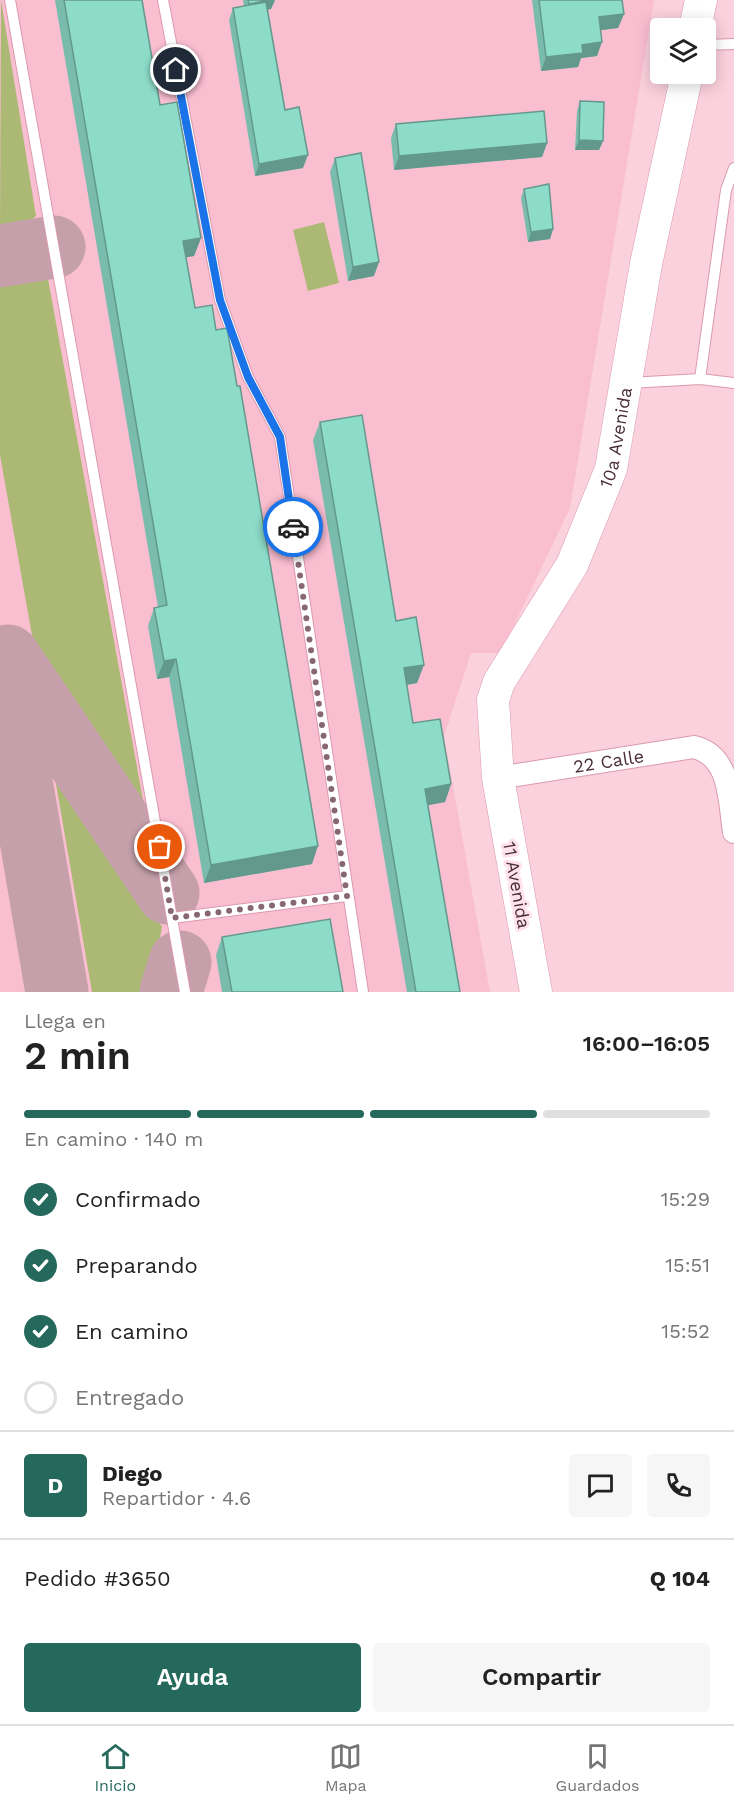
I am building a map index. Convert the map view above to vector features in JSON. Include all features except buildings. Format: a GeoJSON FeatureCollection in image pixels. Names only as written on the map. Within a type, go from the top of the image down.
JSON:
{"type":"FeatureCollection","features":[{"type":"Feature","properties":{"kind":"main road"},"geometry":{"type":"LineString","coordinates":[[697,18],[701,0]]}},
{"type":"Feature","properties":{"kind":"main road","name":"10a Avenida"},"geometry":{"type":"LineString","coordinates":[[498,778],[493,700],[499,682],[572,565],[610,470],[646,264],[685,84]]}},
{"type":"Feature","properties":{"kind":"main road","name":"11 Avenida"},"geometry":{"type":"LineString","coordinates":[[498,778],[536,992]]}},
{"type":"Feature","properties":{"kind":"street","name":"22 Calle"},"geometry":{"type":"LineString","coordinates":[[498,778],[694,747],[708,750],[717,758],[725,779],[734,831]]}},
{"type":"Feature","properties":{"kind":"lane"},"geometry":{"type":"LineString","coordinates":[[10,0],[185,992]]}},
{"type":"Feature","properties":{"kind":"lane"},"geometry":{"type":"LineString","coordinates":[[163,0],[220,300],[248,377],[280,437],[363,992]]}},
{"type":"Feature","properties":{"kind":"lane"},"geometry":{"type":"LineString","coordinates":[[716,45],[734,44]]}},
{"type":"Feature","properties":{"kind":"lane"},"geometry":{"type":"LineString","coordinates":[[700,379],[726,190],[734,168]]}},
{"type":"Feature","properties":{"kind":"lane"},"geometry":{"type":"LineString","coordinates":[[626,382],[700,379],[734,382]]}},
{"type":"Feature","properties":{"kind":"lane"},"geometry":{"type":"LineString","coordinates":[[172,918],[347,896]]}},
{"type":"Feature","properties":{"kind":"shaded area"},"geometry":{"type":"Polygon","coordinates":[[[0,0],[654,0],[570,508],[501,653],[471,653],[444,736],[490,992],[0,992],[0,0]]]}},
{"type":"Feature","properties":{"kind":"green space"},"geometry":{"type":"Polygon","coordinates":[[[1,0],[36,216],[22,230],[0,234],[1,0]]]}},
{"type":"Feature","properties":{"kind":"green space"},"geometry":{"type":"Polygon","coordinates":[[[324,222],[339,283],[308,291],[293,230],[324,222]]]}},
{"type":"Feature","properties":{"kind":"green space"},"geometry":{"type":"Polygon","coordinates":[[[30,266],[48,279],[147,822],[145,827],[139,825],[36,658],[0,455],[0,271],[30,266]]]}},
{"type":"Feature","properties":{"kind":"green space"},"geometry":{"type":"Polygon","coordinates":[[[55,757],[60,757],[162,927],[150,992],[92,992],[52,761],[55,757]]]}},
{"type":"Feature","properties":{"kind":"taxiway"},"geometry":{"type":"LineString","coordinates":[[0,256],[54,247]]}},
{"type":"Feature","properties":{"kind":"taxiway"},"geometry":{"type":"LineString","coordinates":[[8,656],[168,893]]}},
{"type":"Feature","properties":{"kind":"taxiway"},"geometry":{"type":"LineString","coordinates":[[0,658],[57,992]]}},
{"type":"Feature","properties":{"kind":"taxiway"},"geometry":{"type":"LineString","coordinates":[[171,992],[180,962]]}},
{"type":"Feature","properties":{"kind":"way so far"},"geometry":{"type":"LineString","coordinates":[[160,847],[172,918],[347,896],[293,527]]}},
{"type":"Feature","properties":{"kind":"route"},"geometry":{"type":"LineString","coordinates":[[176,70],[220,300],[248,377],[280,437],[293,527]]}}]}
